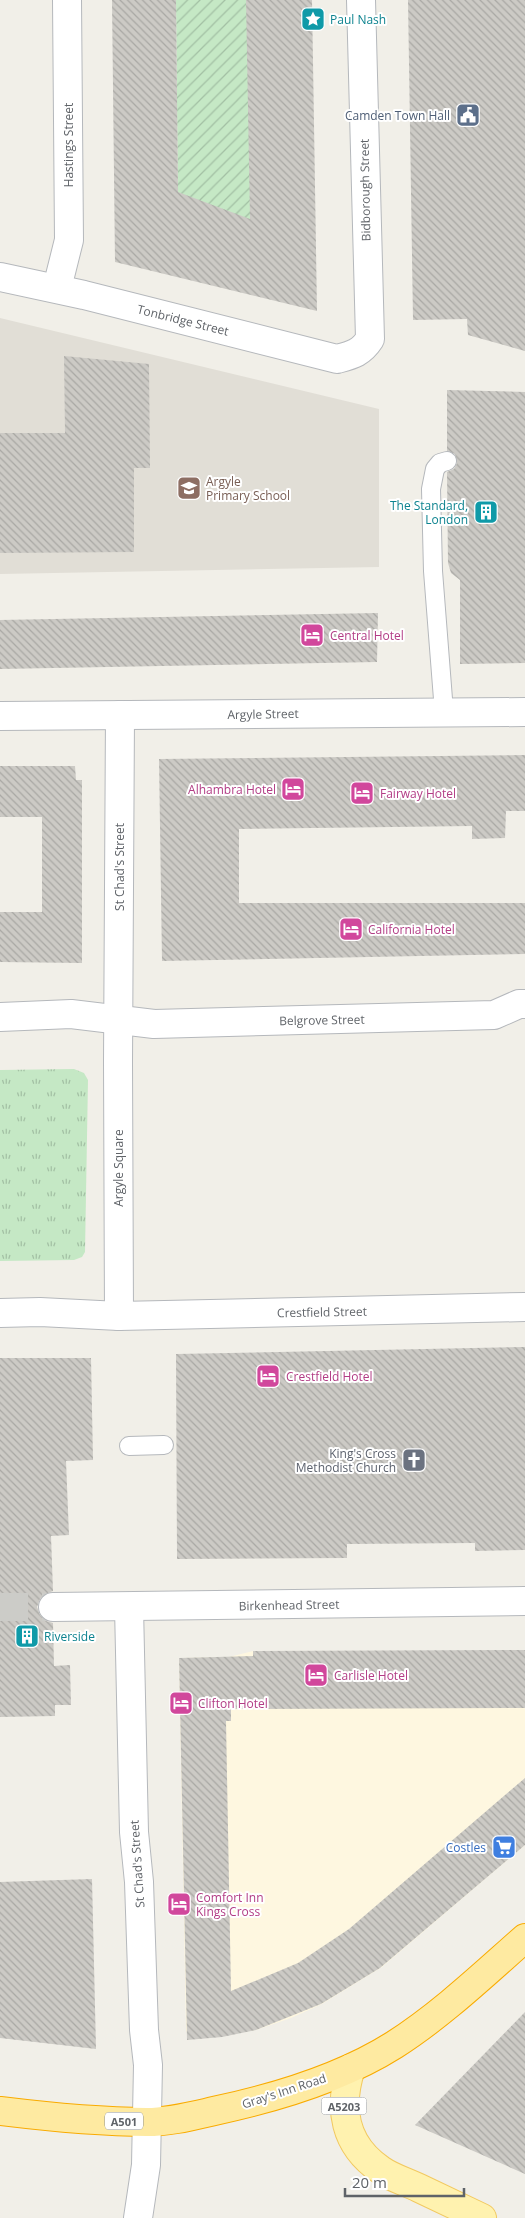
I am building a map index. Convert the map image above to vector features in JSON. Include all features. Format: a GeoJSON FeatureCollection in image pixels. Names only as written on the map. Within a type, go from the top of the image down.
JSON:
{"type":"FeatureCollection","features":[{"type":"Feature","properties":{"kind":"highway","name":"Gray's Inn Road"},"geometry":{"type":"LineString","coordinates":[[0,2111],[68,2119],[148,2122],[196,2115],[247,2104],[290,2091],[351,2068],[393,2046],[425,2024],[525,1938]]}},
{"type":"Feature","properties":{"kind":"main road","name":"A5203"},"geometry":{"type":"LineString","coordinates":[[351,2068],[343,2099],[344,2112],[349,2132],[362,2154],[382,2171],[482,2218]]}},
{"type":"Feature","properties":{"kind":"street","name":"Hastings Street"},"geometry":{"type":"LineString","coordinates":[[57,288],[69,240],[67,0]]}},
{"type":"Feature","properties":{"kind":"street","name":"Bidborough Street"},"geometry":{"type":"LineString","coordinates":[[361,0],[370,339],[364,348]]}},
{"type":"Feature","properties":{"kind":"street","name":"Tonbridge Street"},"geometry":{"type":"LineString","coordinates":[[0,277],[57,288],[337,359],[356,353],[364,348]]}},
{"type":"Feature","properties":{"kind":"street","name":"Argyle Street"},"geometry":{"type":"LineString","coordinates":[[0,716],[525,712]]}},
{"type":"Feature","properties":{"kind":"street","name":"St Chad's Street"},"geometry":{"type":"LineString","coordinates":[[118,1019],[120,715]]}},
{"type":"Feature","properties":{"kind":"street","name":"Belgrove Street"},"geometry":{"type":"LineString","coordinates":[[118,1019],[154,1024],[494,1015],[519,1004],[525,1004]]}},
{"type":"Feature","properties":{"kind":"street"},"geometry":{"type":"LineString","coordinates":[[0,1017],[71,1014],[118,1019]]}},
{"type":"Feature","properties":{"kind":"street","name":"Argyle Square"},"geometry":{"type":"LineString","coordinates":[[118,1019],[119,1316]]}},
{"type":"Feature","properties":{"kind":"street","name":"Crestfield Street"},"geometry":{"type":"LineString","coordinates":[[119,1316],[525,1307]]}},
{"type":"Feature","properties":{"kind":"street"},"geometry":{"type":"LineString","coordinates":[[0,1313],[40,1312],[119,1316]]}},
{"type":"Feature","properties":{"kind":"street","name":"Birkenhead Street"},"geometry":{"type":"LineString","coordinates":[[53,1607],[525,1601]]}},
{"type":"Feature","properties":{"kind":"street","name":"St Chad's Street"},"geometry":{"type":"LineString","coordinates":[[129,1607],[134,1832],[139,1882],[144,2030],[148,2065],[146,2165],[138,2218]]}},
{"type":"Feature","properties":{"kind":"lane"},"geometry":{"type":"LineString","coordinates":[[444,712],[433,571],[432,489],[435,469],[447,461]]}},
{"type":"Feature","properties":{"kind":"lane"},"geometry":{"type":"LineString","coordinates":[[129,1446],[164,1445]]}},
{"type":"Feature","properties":{"kind":"shaded area","name":"Argyle Primary School"},"geometry":{"type":"Polygon","coordinates":[[[0,318],[379,409],[379,567],[0,574],[0,318]]]}},
{"type":"Feature","properties":{"kind":"shaded area"},"geometry":{"type":"Polygon","coordinates":[[[253,1651],[525,1651],[525,1845],[382,1967],[322,2004],[291,2018],[256,2030],[195,2039],[186,2031],[179,1658],[229,1657],[253,1651]]]}},
{"type":"Feature","properties":{"kind":"green space"},"geometry":{"type":"Polygon","coordinates":[[[176,0],[246,0],[272,245],[178,207],[176,0]]]}},
{"type":"Feature","properties":{"kind":"green space"},"geometry":{"type":"Polygon","coordinates":[[[74,1069],[84,1073],[88,1080],[85,1252],[82,1257],[74,1260],[0,1261],[0,1070],[74,1069]]]}},
{"type":"Feature","properties":{"kind":"building"},"geometry":{"type":"Polygon","coordinates":[[[112,0],[176,0],[178,192],[250,219],[246,0],[312,0],[317,311],[115,262],[112,0]]]}},
{"type":"Feature","properties":{"kind":"building","name":"Camden Town Hall"},"geometry":{"type":"Polygon","coordinates":[[[408,0],[525,0],[525,351],[468,335],[467,319],[413,320],[408,0]]]}},
{"type":"Feature","properties":{"kind":"building"},"geometry":{"type":"Polygon","coordinates":[[[64,356],[149,364],[150,468],[134,468],[134,552],[0,553],[0,433],[65,433],[64,356]]]}},
{"type":"Feature","properties":{"kind":"building","name":"The Standard, London"},"geometry":{"type":"Polygon","coordinates":[[[447,390],[525,392],[525,663],[460,664],[460,580],[451,573],[448,563],[447,472],[454,469],[457,463],[455,454],[447,451],[447,390]]]}},
{"type":"Feature","properties":{"kind":"building"},"geometry":{"type":"Polygon","coordinates":[[[378,613],[377,662],[0,669],[0,620],[378,613]]]}},
{"type":"Feature","properties":{"kind":"building"},"geometry":{"type":"Polygon","coordinates":[[[525,755],[525,811],[506,811],[505,838],[472,839],[472,826],[239,829],[239,903],[525,903],[525,954],[162,961],[159,759],[525,755]]]}},
{"type":"Feature","properties":{"kind":"building"},"geometry":{"type":"Polygon","coordinates":[[[0,766],[75,766],[76,780],[82,780],[82,963],[0,962],[0,912],[42,912],[42,817],[0,817],[0,766]]]}},
{"type":"Feature","properties":{"kind":"building"},"geometry":{"type":"Polygon","coordinates":[[[525,1347],[525,1550],[475,1551],[475,1543],[347,1544],[347,1558],[177,1559],[176,1354],[525,1347]]]}},
{"type":"Feature","properties":{"kind":"building"},"geometry":{"type":"Polygon","coordinates":[[[0,1358],[91,1358],[93,1460],[66,1461],[69,1535],[51,1536],[53,1591],[45,1594],[40,1599],[37,1607],[40,1615],[46,1621],[53,1623],[54,1666],[70,1665],[71,1705],[55,1705],[55,1716],[0,1717],[0,1358]]]}},
{"type":"Feature","properties":{"kind":"building"},"geometry":{"type":"Polygon","coordinates":[[[525,1650],[525,1708],[231,1709],[231,1721],[226,1721],[231,1991],[298,1963],[349,1929],[525,1778],[525,1845],[380,1968],[321,2004],[256,2030],[222,2037],[187,2040],[179,1658],[253,1656],[253,1651],[525,1650]]]}},
{"type":"Feature","properties":{"kind":"building"},"geometry":{"type":"Polygon","coordinates":[[[92,1879],[96,2049],[0,2038],[0,1882],[92,1879]]]}},
{"type":"Feature","properties":{"kind":"building"},"geometry":{"type":"Polygon","coordinates":[[[525,2012],[525,2174],[415,2125],[525,2012]]]}},
{"type":"Feature","properties":{"kind":"tunnel"},"geometry":{"type":"LineString","coordinates":[[0,1607],[53,1607]]}},
{"type":"Feature","properties":{"kind":"place","name":"Paul Nash"},"geometry":{"type":"Point","coordinates":[313,19]}},
{"type":"Feature","properties":{"kind":"place","name":"Camden Town Hall"},"geometry":{"type":"Point","coordinates":[468,115]}},
{"type":"Feature","properties":{"kind":"place","name":"Argyle Primary School"},"geometry":{"type":"Point","coordinates":[189,488]}},
{"type":"Feature","properties":{"kind":"place","name":"The Standard, London"},"geometry":{"type":"Point","coordinates":[486,512]}},
{"type":"Feature","properties":{"kind":"place","name":"Central Hotel"},"geometry":{"type":"Point","coordinates":[312,635]}},
{"type":"Feature","properties":{"kind":"place","name":"Alhambra Hotel"},"geometry":{"type":"Point","coordinates":[293,789]}},
{"type":"Feature","properties":{"kind":"place","name":"Fairway Hotel"},"geometry":{"type":"Point","coordinates":[362,793]}},
{"type":"Feature","properties":{"kind":"place","name":"California Hotel"},"geometry":{"type":"Point","coordinates":[351,929]}},
{"type":"Feature","properties":{"kind":"place","name":"Crestfield Hotel"},"geometry":{"type":"Point","coordinates":[268,1376]}},
{"type":"Feature","properties":{"kind":"place","name":"King's Cross Methodist Church"},"geometry":{"type":"Point","coordinates":[414,1460]}},
{"type":"Feature","properties":{"kind":"place","name":"Riverside"},"geometry":{"type":"Point","coordinates":[27,1636]}},
{"type":"Feature","properties":{"kind":"place","name":"Carlisle Hotel"},"geometry":{"type":"Point","coordinates":[316,1675]}},
{"type":"Feature","properties":{"kind":"place","name":"Clifton Hotel"},"geometry":{"type":"Point","coordinates":[181,1703]}},
{"type":"Feature","properties":{"kind":"place","name":"Costles"},"geometry":{"type":"Point","coordinates":[504,1847]}},
{"type":"Feature","properties":{"kind":"place","name":"Comfort Inn Kings Cross"},"geometry":{"type":"Point","coordinates":[179,1904]}}]}
